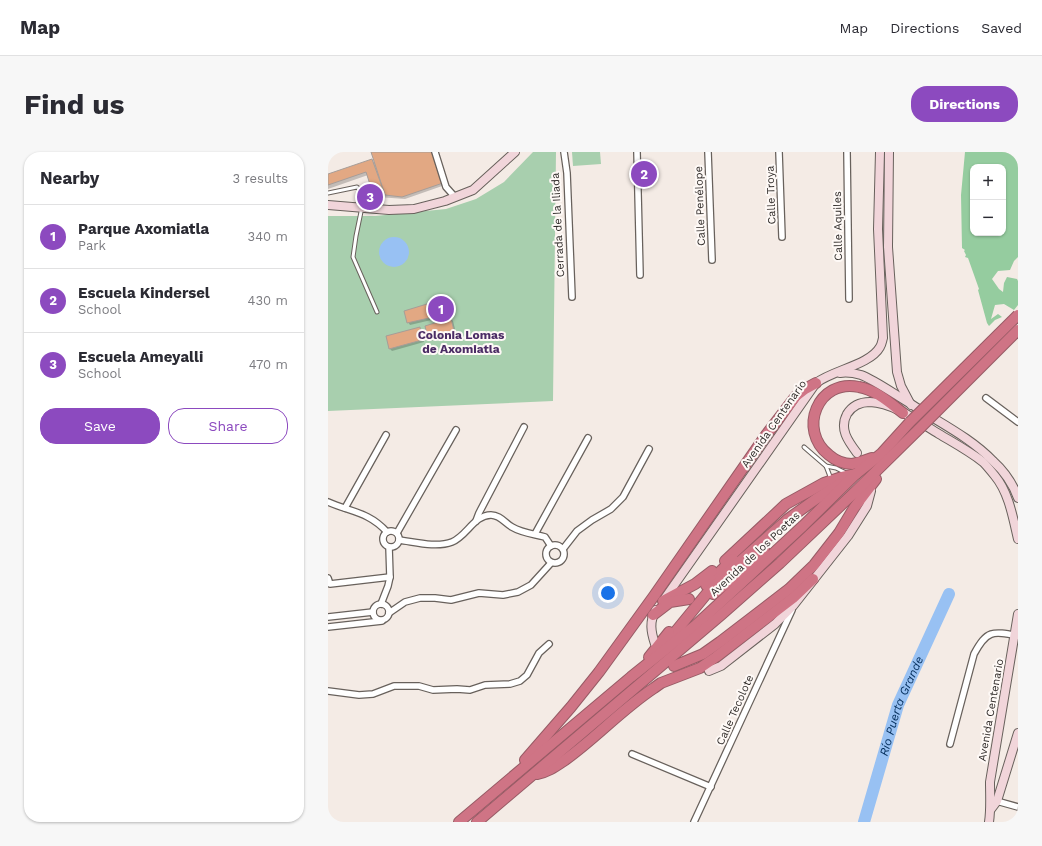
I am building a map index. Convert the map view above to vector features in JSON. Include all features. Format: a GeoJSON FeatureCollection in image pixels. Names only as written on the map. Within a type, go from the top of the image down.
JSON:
{"type":"FeatureCollection","features":[{"type":"Feature","properties":{"kind":"highway"},"geometry":{"type":"LineString","coordinates":[[647,660],[670,640],[708,592],[763,541],[808,504],[853,475],[881,454],[910,422],[1018,315]]}},
{"type":"Feature","properties":{"kind":"highway","name":"Avenida de los Poetas"},"geometry":{"type":"LineString","coordinates":[[477,822],[756,584],[900,448],[1018,330]]}},
{"type":"Feature","properties":{"kind":"highway"},"geometry":{"type":"LineString","coordinates":[[459,822],[492,794],[538,745],[599,672],[654,596],[760,443],[796,396],[816,383]]}},
{"type":"Feature","properties":{"kind":"highway"},"geometry":{"type":"LineString","coordinates":[[881,454],[853,464],[844,463],[833,459],[826,453],[816,440],[813,423],[814,414],[817,407],[822,400],[834,390],[842,386],[850,385],[864,388],[879,395],[903,413]]}},
{"type":"Feature","properties":{"kind":"highway"},"geometry":{"type":"LineString","coordinates":[[726,492],[746,478],[759,453],[760,443]]}},
{"type":"Feature","properties":{"kind":"highway"},"geometry":{"type":"LineString","coordinates":[[676,667],[703,654],[727,637],[788,589],[814,565],[839,533],[867,490],[900,448]]}},
{"type":"Feature","properties":{"kind":"highway"},"geometry":{"type":"LineString","coordinates":[[663,601],[695,584],[712,571],[747,542],[784,508],[823,486],[853,475]]}},
{"type":"Feature","properties":{"kind":"highway"},"geometry":{"type":"LineString","coordinates":[[631,677],[647,660],[699,593],[716,574],[768,528],[823,486],[853,475]]}},
{"type":"Feature","properties":{"kind":"highway"},"geometry":{"type":"LineString","coordinates":[[751,564],[759,561],[798,528],[838,492],[853,475]]}},
{"type":"Feature","properties":{"kind":"highway"},"geometry":{"type":"LineString","coordinates":[[712,594],[720,590],[751,564],[756,557],[805,512],[808,504]]}},
{"type":"Feature","properties":{"kind":"highway"},"geometry":{"type":"LineString","coordinates":[[768,528],[784,508]]}},
{"type":"Feature","properties":{"kind":"highway","name":"Avenida de los Poetas"},"geometry":{"type":"LineString","coordinates":[[492,794],[631,677],[696,625],[798,528]]}},
{"type":"Feature","properties":{"kind":"highway"},"geometry":{"type":"LineString","coordinates":[[763,541],[774,540]]}},
{"type":"Feature","properties":{"kind":"highway"},"geometry":{"type":"LineString","coordinates":[[534,774],[545,772],[574,754],[654,688],[700,668],[716,657],[793,598],[813,579]]}},
{"type":"Feature","properties":{"kind":"highway"},"geometry":{"type":"LineString","coordinates":[[653,615],[670,602],[689,600]]}},
{"type":"Feature","properties":{"kind":"main road"},"geometry":{"type":"LineString","coordinates":[[328,205],[390,210],[414,209],[473,190],[515,152]]}},
{"type":"Feature","properties":{"kind":"main road","name":"Avenida Centenario"},"geometry":{"type":"LineString","coordinates":[[653,615],[746,478],[816,383],[869,358],[880,347],[883,338],[878,230],[880,152]]}},
{"type":"Feature","properties":{"kind":"main road"},"geometry":{"type":"LineString","coordinates":[[889,152],[888,247],[897,372],[901,386],[911,405]]}},
{"type":"Feature","properties":{"kind":"main road"},"geometry":{"type":"LineString","coordinates":[[882,300],[892,299]]}},
{"type":"Feature","properties":{"kind":"main road"},"geometry":{"type":"LineString","coordinates":[[835,373],[847,372],[862,375],[973,444],[993,460],[1015,485],[1018,498]]}},
{"type":"Feature","properties":{"kind":"main road"},"geometry":{"type":"LineString","coordinates":[[857,453],[848,441],[843,427],[845,418],[850,410],[856,405],[870,402],[879,403],[903,413],[984,463],[996,477],[1005,494],[1018,539]]}},
{"type":"Feature","properties":{"kind":"main road"},"geometry":{"type":"LineString","coordinates":[[709,671],[721,666],[775,624],[793,606],[852,530],[867,506],[871,491]]}},
{"type":"Feature","properties":{"kind":"main road","name":"Avenida Centenario"},"geometry":{"type":"LineString","coordinates":[[993,800],[992,773],[1016,636],[1018,614]]}},
{"type":"Feature","properties":{"kind":"main road"},"geometry":{"type":"LineString","coordinates":[[653,615],[651,625],[655,644]]}},
{"type":"Feature","properties":{"kind":"main road","name":"Avenida Centenario"},"geometry":{"type":"LineString","coordinates":[[989,822],[993,800],[1018,735]]}},
{"type":"Feature","properties":{"kind":"street"},"geometry":{"type":"LineString","coordinates":[[435,152],[446,187],[455,197]]}},
{"type":"Feature","properties":{"kind":"street","name":"Cerrada de la Iliada"},"geometry":{"type":"LineString","coordinates":[[564,152],[572,297]]}},
{"type":"Feature","properties":{"kind":"street"},"geometry":{"type":"LineString","coordinates":[[637,152],[640,275]]}},
{"type":"Feature","properties":{"kind":"street","name":"Calle Penélope"},"geometry":{"type":"LineString","coordinates":[[708,152],[712,260]]}},
{"type":"Feature","properties":{"kind":"street","name":"Calle Troya"},"geometry":{"type":"LineString","coordinates":[[779,152],[782,237]]}},
{"type":"Feature","properties":{"kind":"street","name":"Calle Aquiles"},"geometry":{"type":"LineString","coordinates":[[847,152],[849,299]]}},
{"type":"Feature","properties":{"kind":"street"},"geometry":{"type":"LineString","coordinates":[[986,398],[1018,422]]}},
{"type":"Feature","properties":{"kind":"street"},"geometry":{"type":"LineString","coordinates":[[476,521],[524,427]]}},
{"type":"Feature","properties":{"kind":"street"},"geometry":{"type":"LineString","coordinates":[[389,547],[395,546],[399,540],[397,533],[456,430]]}},
{"type":"Feature","properties":{"kind":"street"},"geometry":{"type":"LineString","coordinates":[[345,508],[386,435]]}},
{"type":"Feature","properties":{"kind":"street"},"geometry":{"type":"LineString","coordinates":[[535,534],[588,438]]}},
{"type":"Feature","properties":{"kind":"street"},"geometry":{"type":"LineString","coordinates":[[563,549],[558,545],[551,546],[546,551],[549,561],[552,563],[558,563],[563,559],[563,549],[577,531],[611,509],[623,497],[649,449]]}},
{"type":"Feature","properties":{"kind":"street"},"geometry":{"type":"LineString","coordinates":[[328,502],[368,516],[381,525],[387,532]]}},
{"type":"Feature","properties":{"kind":"street"},"geometry":{"type":"LineString","coordinates":[[399,540],[435,545],[451,542],[466,533],[476,521],[484,516],[493,515],[513,528],[545,537],[551,546]]}},
{"type":"Feature","properties":{"kind":"street"},"geometry":{"type":"LineString","coordinates":[[387,532],[392,531],[397,533]]}},
{"type":"Feature","properties":{"kind":"street"},"geometry":{"type":"LineString","coordinates":[[373,612],[376,607],[381,604],[390,577],[389,547],[384,541],[384,536],[387,532]]}},
{"type":"Feature","properties":{"kind":"street"},"geometry":{"type":"LineString","coordinates":[[328,627],[382,620],[387,618],[389,613],[405,602],[420,598],[451,600],[479,593],[503,595],[518,592],[531,585],[552,563]]}},
{"type":"Feature","properties":{"kind":"street"},"geometry":{"type":"LineString","coordinates":[[328,578],[330,584],[390,577]]}},
{"type":"Feature","properties":{"kind":"street"},"geometry":{"type":"LineString","coordinates":[[381,604],[386,606],[389,613]]}},
{"type":"Feature","properties":{"kind":"street","name":"Calle Tecolote"},"geometry":{"type":"LineString","coordinates":[[694,822],[793,606]]}},
{"type":"Feature","properties":{"kind":"street"},"geometry":{"type":"LineString","coordinates":[[373,612],[375,618],[382,620]]}},
{"type":"Feature","properties":{"kind":"street"},"geometry":{"type":"LineString","coordinates":[[328,617],[373,612]]}},
{"type":"Feature","properties":{"kind":"street"},"geometry":{"type":"LineString","coordinates":[[950,744],[974,654],[984,638],[992,634],[1001,633],[1016,636]]}},
{"type":"Feature","properties":{"kind":"street"},"geometry":{"type":"LineString","coordinates":[[328,690],[359,695],[373,694],[394,686],[413,686],[433,690],[457,688],[470,690],[485,685],[510,684],[520,681],[527,675],[539,653],[549,644]]}},
{"type":"Feature","properties":{"kind":"street"},"geometry":{"type":"LineString","coordinates":[[632,754],[711,787]]}},
{"type":"Feature","properties":{"kind":"street"},"geometry":{"type":"LineString","coordinates":[[993,800],[1018,807]]}},
{"type":"Feature","properties":{"kind":"lane"},"geometry":{"type":"LineString","coordinates":[[328,193],[357,187],[360,188],[362,208],[353,257],[377,312]]}},
{"type":"Feature","properties":{"kind":"lane"},"geometry":{"type":"LineString","coordinates":[[804,447],[826,466],[836,468],[853,475]]}},
{"type":"Feature","properties":{"kind":"lane"},"geometry":{"type":"LineString","coordinates":[[823,486],[826,466]]}},
{"type":"Feature","properties":{"kind":"green space"},"geometry":{"type":"Polygon","coordinates":[[[533,152],[556,152],[553,401],[328,411],[328,216],[375,216],[446,209],[476,199],[504,182],[533,152]]]}},
{"type":"Feature","properties":{"kind":"green space"},"geometry":{"type":"Polygon","coordinates":[[[572,152],[600,152],[601,164],[573,166],[572,152]]]}},
{"type":"Feature","properties":{"kind":"green space"},"geometry":{"type":"Polygon","coordinates":[[[965,152],[1018,152],[1018,257],[1014,261],[1010,270],[998,271],[992,279],[1003,292],[1004,283],[1007,277],[1017,279],[1018,305],[1014,310],[1004,304],[995,305],[991,319],[998,314],[1002,317],[995,320],[989,326],[978,290],[979,289],[968,258],[965,257],[965,250],[962,248],[961,195],[965,152]]]}},
{"type":"Feature","properties":{"kind":"water"},"geometry":{"type":"Polygon","coordinates":[[[394,237],[400,238],[408,246],[408,258],[400,266],[394,267],[388,266],[380,258],[379,252],[380,246],[388,238],[394,237]]]}},
{"type":"Feature","properties":{"kind":"building"},"geometry":{"type":"Polygon","coordinates":[[[371,152],[434,152],[443,183],[402,197],[385,195],[371,152]]]}},
{"type":"Feature","properties":{"kind":"building"},"geometry":{"type":"Polygon","coordinates":[[[372,159],[385,195],[373,194],[366,172],[328,185],[328,174],[372,159]]]}},
{"type":"Feature","properties":{"kind":"building"},"geometry":{"type":"Polygon","coordinates":[[[440,300],[442,315],[407,323],[404,311],[440,300]]]}},
{"type":"Feature","properties":{"kind":"building"},"geometry":{"type":"Polygon","coordinates":[[[451,318],[454,331],[428,339],[425,326],[451,318]]]}},
{"type":"Feature","properties":{"kind":"building"},"geometry":{"type":"Polygon","coordinates":[[[420,327],[422,340],[389,349],[386,336],[420,327]]]}},
{"type":"Feature","properties":{"kind":"waterway","name":"Río Puerta Grande"},"geometry":{"type":"LineString","coordinates":[[864,822],[898,705],[949,594]]}},
{"type":"Feature","properties":{"kind":"place","name":"Escuela Kindersel"},"geometry":{"type":"Point","coordinates":[644,174]}},
{"type":"Feature","properties":{"kind":"place","name":"Escuela Ameyalli"},"geometry":{"type":"Point","coordinates":[370,197]}},
{"type":"Feature","properties":{"kind":"place","name":"Parque Axomiatla"},"geometry":{"type":"Point","coordinates":[441,309]}},
{"type":"Feature","properties":{"kind":"district","name":"Colonia Lomas de Axomiatla"},"geometry":{"type":"Point","coordinates":[461,342]}}]}
